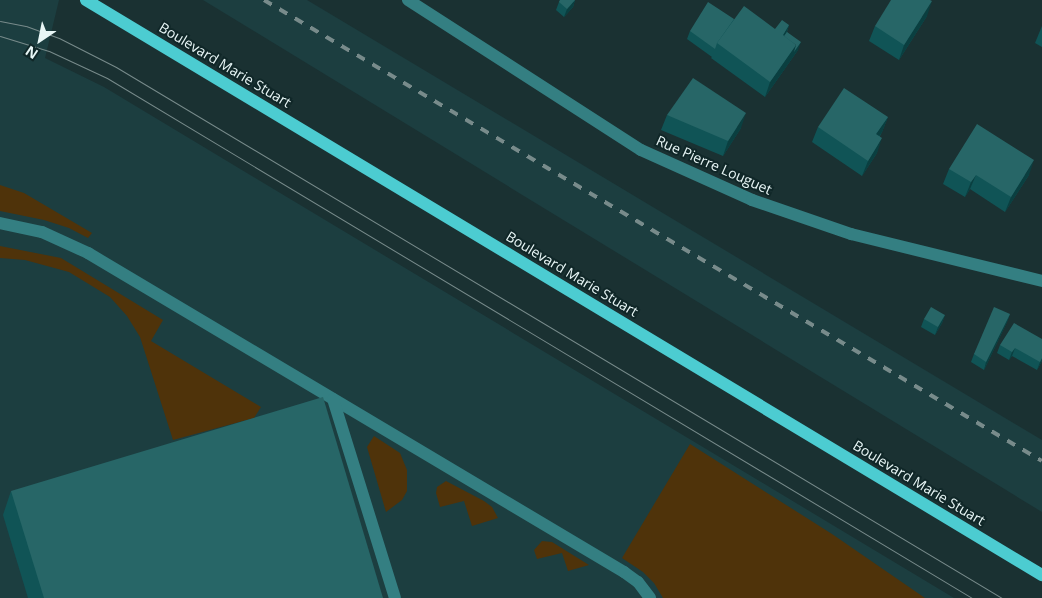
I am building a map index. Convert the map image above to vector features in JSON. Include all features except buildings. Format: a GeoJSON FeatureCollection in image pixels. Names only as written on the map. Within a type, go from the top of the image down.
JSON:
{"type":"FeatureCollection","features":[{"type":"Feature","properties":{"kind":"main road","name":"Boulevard Marie Stuart"},"geometry":{"type":"LineString","coordinates":[[86,0],[1042,575]]}},
{"type":"Feature","properties":{"kind":"street","name":"Rue Pierre Louguet"},"geometry":{"type":"LineString","coordinates":[[408,0],[641,150],[752,200],[851,234],[1042,281]]}},
{"type":"Feature","properties":{"kind":"street"},"geometry":{"type":"LineString","coordinates":[[0,223],[42,232],[81,249],[624,572],[638,582],[650,598]]}},
{"type":"Feature","properties":{"kind":"street"},"geometry":{"type":"LineString","coordinates":[[333,398],[395,598]]}},
{"type":"Feature","properties":{"kind":"shaded area"},"geometry":{"type":"Polygon","coordinates":[[[0,0],[59,0],[45,58],[104,87],[954,598],[0,598],[0,0]]]}},
{"type":"Feature","properties":{"kind":"shaded area"},"geometry":{"type":"Polygon","coordinates":[[[203,0],[307,0],[1042,440],[1042,512],[203,0]]]}},
{"type":"Feature","properties":{"kind":"shaded area"},"geometry":{"type":"Polygon","coordinates":[[[0,185],[24,193],[92,233],[88,238],[69,228],[44,220],[0,211],[0,185]]]}},
{"type":"Feature","properties":{"kind":"shaded area"},"geometry":{"type":"Polygon","coordinates":[[[0,246],[61,258],[163,320],[151,341],[261,407],[254,418],[173,440],[140,337],[127,316],[110,297],[69,272],[25,260],[0,258],[0,246]]]}},
{"type":"Feature","properties":{"kind":"shaded area"},"geometry":{"type":"Polygon","coordinates":[[[374,436],[400,453],[407,470],[407,491],[402,500],[386,512],[367,447],[374,436]]]}},
{"type":"Feature","properties":{"kind":"shaded area"},"geometry":{"type":"Polygon","coordinates":[[[690,444],[832,534],[925,598],[663,598],[654,583],[643,572],[622,558],[690,444]]]}},
{"type":"Feature","properties":{"kind":"shaded area"},"geometry":{"type":"Polygon","coordinates":[[[446,481],[484,501],[492,507],[498,518],[472,526],[464,501],[440,507],[436,493],[437,487],[446,481]]]}},
{"type":"Feature","properties":{"kind":"shaded area"},"geometry":{"type":"Polygon","coordinates":[[[542,541],[552,542],[589,565],[568,571],[562,553],[537,559],[534,550],[542,541]]]}},
{"type":"Feature","properties":{"kind":"tram line"},"geometry":{"type":"LineString","coordinates":[[0,21],[26,26],[59,38],[116,67],[1002,598]]}},
{"type":"Feature","properties":{"kind":"tram line"},"geometry":{"type":"LineString","coordinates":[[0,36],[49,51],[107,78],[972,598]]}},
{"type":"Feature","properties":{"kind":"railway"},"geometry":{"type":"LineString","coordinates":[[264,0],[1042,461]]}}]}
